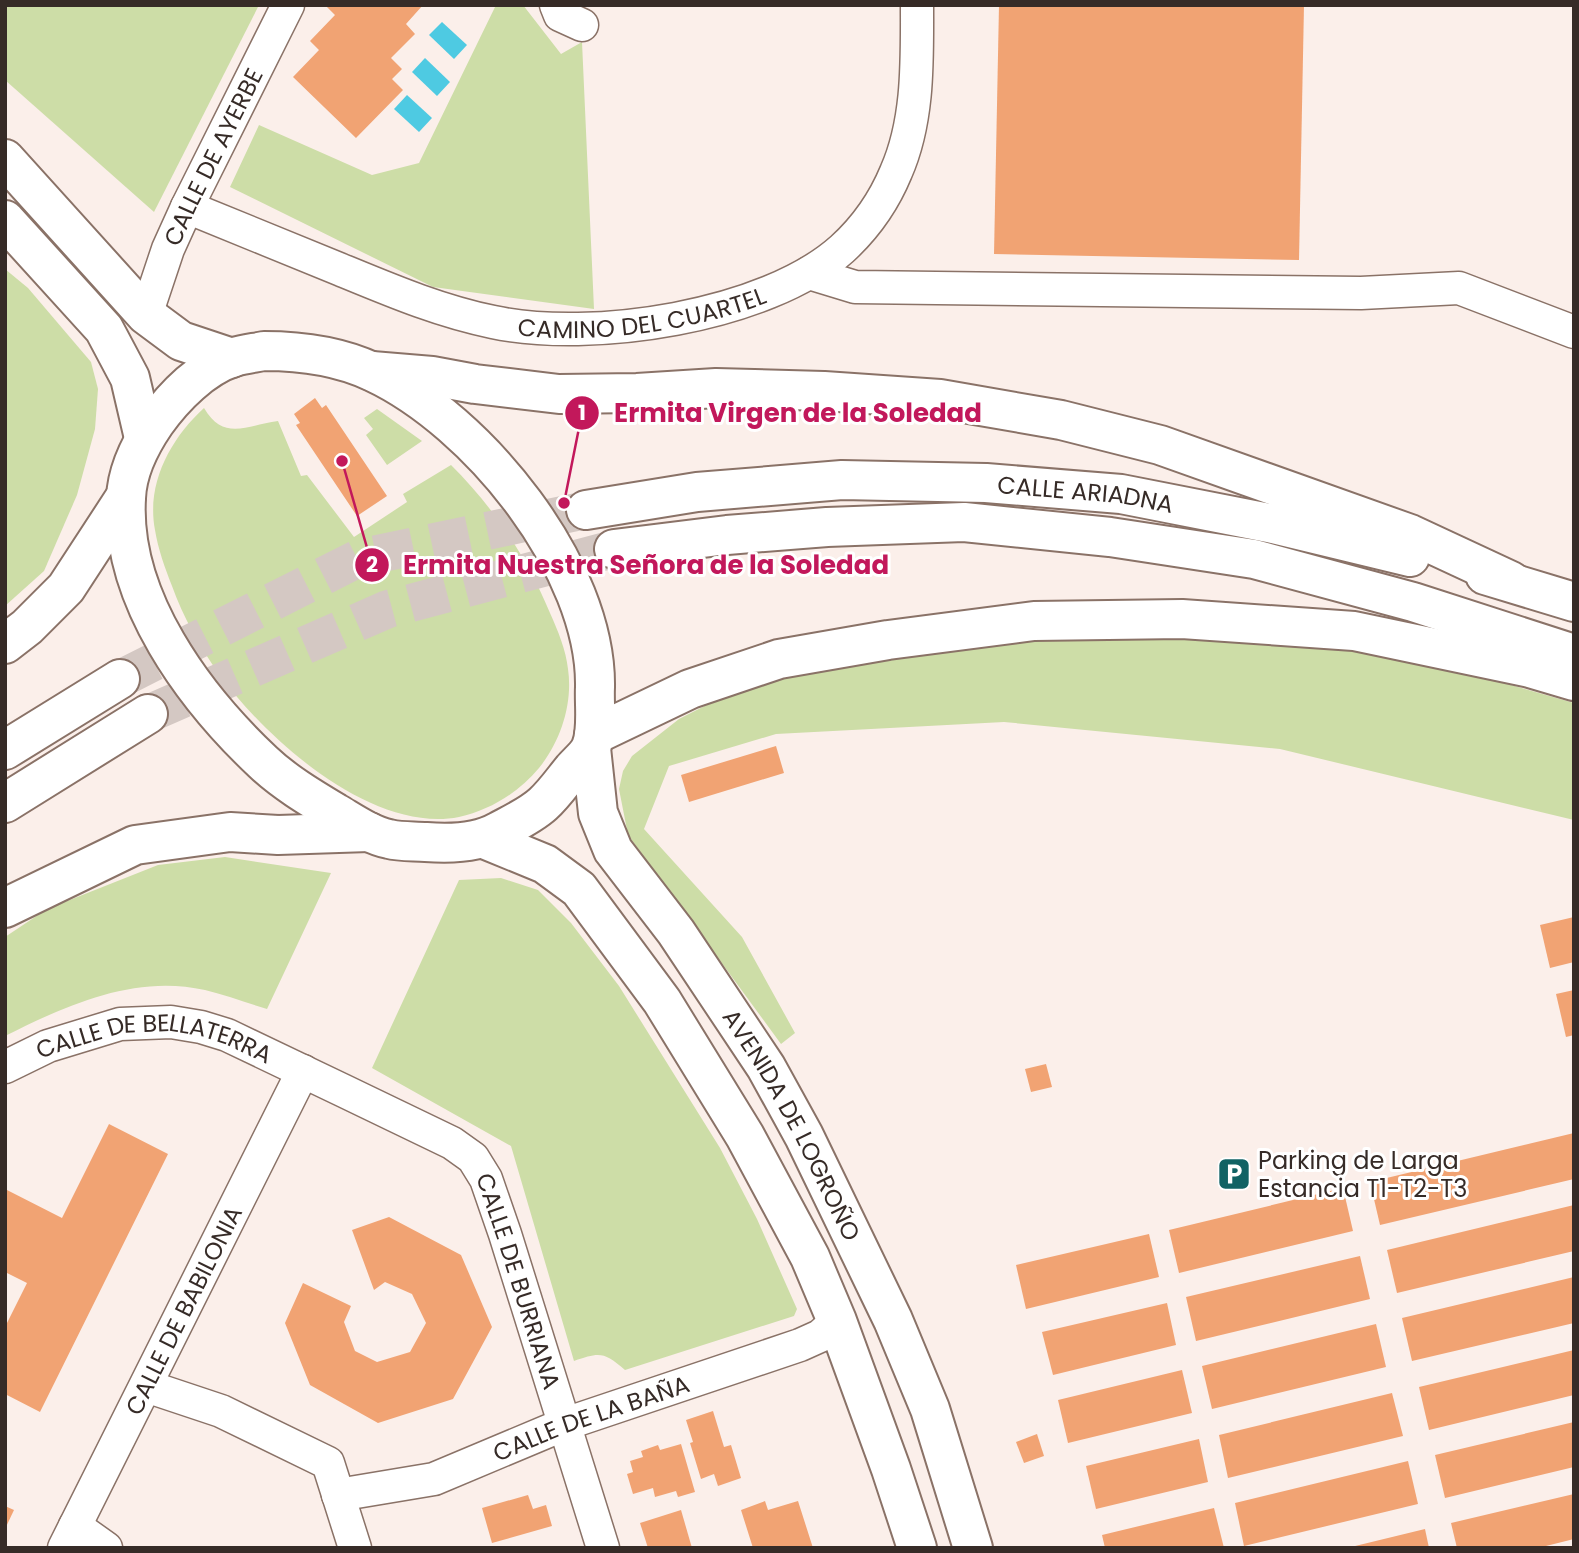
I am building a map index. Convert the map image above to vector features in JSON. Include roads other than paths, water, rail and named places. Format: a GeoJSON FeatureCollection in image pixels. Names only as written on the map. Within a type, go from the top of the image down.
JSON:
{"type":"FeatureCollection","features":[{"type":"Feature","properties":{"kind":"main road"},"geometry":{"type":"LineString","coordinates":[[5,159],[146,315],[181,341],[232,358]]}},
{"type":"Feature","properties":{"kind":"main road"},"geometry":{"type":"LineString","coordinates":[[9,228],[104,329],[130,378],[145,439]]}},
{"type":"Feature","properties":{"kind":"main road"},"geometry":{"type":"LineString","coordinates":[[1511,581],[1410,534],[1160,444],[1061,419],[940,399],[824,391],[716,388],[559,394],[432,376],[372,371],[317,355],[289,351],[264,351],[232,358],[184,388],[162,412],[145,439],[132,467],[126,496],[126,530],[132,561],[146,604],[207,705],[265,764],[314,800],[369,832],[390,839],[438,843],[484,839],[543,804],[592,742],[690,689],[779,659],[888,640],[1034,621],[1182,619],[1354,631],[1530,668],[1574,681]]}},
{"type":"Feature","properties":{"kind":"main road","name":"AVENIDA DE LOGROÑO"},"geometry":{"type":"LineString","coordinates":[[372,371],[433,409],[500,473],[538,522],[562,562],[573,588],[595,662],[592,742],[598,813],[613,850],[676,932],[725,1004],[766,1067],[804,1136],[893,1320],[930,1409],[975,1539]]}},
{"type":"Feature","properties":{"kind":"main road","name":"CALLE ARIADNA"},"geometry":{"type":"LineString","coordinates":[[586,510],[697,492],[842,480],[999,484],[1121,494],[1269,523],[1511,581],[1574,602]]}},
{"type":"Feature","properties":{"kind":"main road"},"geometry":{"type":"LineString","coordinates":[[5,644],[27,627],[66,588],[126,496]]}},
{"type":"Feature","properties":{"kind":"main road","name":"CALLE ARIADNA"},"geometry":{"type":"LineString","coordinates":[[614,549],[827,527],[964,522],[1110,537],[1254,559],[1413,602],[1574,654]]}},
{"type":"Feature","properties":{"kind":"main road"},"geometry":{"type":"LineString","coordinates":[[5,750],[120,679]]}},
{"type":"Feature","properties":{"kind":"main road"},"geometry":{"type":"LineString","coordinates":[[5,803],[148,714]]}},
{"type":"Feature","properties":{"kind":"main road"},"geometry":{"type":"LineString","coordinates":[[5,908],[135,845],[230,832],[278,835],[369,832]]}},
{"type":"Feature","properties":{"kind":"main road","name":"AVENIDA DE LOGROÑO"},"geometry":{"type":"LineString","coordinates":[[484,839],[545,864],[579,890],[648,982],[745,1136],[810,1257],[837,1321],[917,1548]]}},
{"type":"Feature","properties":{"kind":"street","name":"CALLE DE AYERBE"},"geometry":{"type":"LineString","coordinates":[[146,315],[164,260],[187,206],[288,5]]}},
{"type":"Feature","properties":{"kind":"street"},"geometry":{"type":"LineString","coordinates":[[556,5],[560,15],[582,25]]}},
{"type":"Feature","properties":{"kind":"street","name":"CAMINO DEL CUARTEL"},"geometry":{"type":"LineString","coordinates":[[187,206],[425,304],[496,323],[576,331],[699,314],[785,285],[809,273],[841,250],[870,219],[897,171],[908,138],[914,99],[917,5]]}},
{"type":"Feature","properties":{"kind":"street"},"geometry":{"type":"LineString","coordinates":[[809,273],[855,287],[1360,293],[1459,288],[1574,332]]}},
{"type":"Feature","properties":{"kind":"street","name":"CALLE DE BELLATERRA"},"geometry":{"type":"LineString","coordinates":[[5,1067],[48,1046],[120,1024],[171,1022],[227,1035],[303,1071]]}},
{"type":"Feature","properties":{"kind":"street","name":"CALLE DE BABILONIA"},"geometry":{"type":"LineString","coordinates":[[70,1537],[303,1071]]}},
{"type":"Feature","properties":{"kind":"street","name":"CALLE DE BURRIANA"},"geometry":{"type":"LineString","coordinates":[[303,1071],[452,1143],[473,1158],[486,1179],[603,1548]]}},
{"type":"Feature","properties":{"kind":"street","name":"CALLE DE LA BAÑA"},"geometry":{"type":"LineString","coordinates":[[338,1494],[434,1479],[565,1423],[800,1345],[820,1336],[837,1321]]}},
{"type":"Feature","properties":{"kind":"street"},"geometry":{"type":"LineString","coordinates":[[146,1386],[221,1411],[328,1463],[355,1548]]}},
{"type":"Feature","properties":{"kind":"street"},"geometry":{"type":"LineString","coordinates":[[70,1537],[106,1548]]}},
{"type":"Feature","properties":{"kind":"water"},"geometry":{"type":"Polygon","coordinates":[[[442,22],[467,45],[454,59],[429,35],[442,22]]]}},
{"type":"Feature","properties":{"kind":"water"},"geometry":{"type":"Polygon","coordinates":[[[425,58],[450,82],[437,96],[412,72],[425,58]]]}},
{"type":"Feature","properties":{"kind":"water"},"geometry":{"type":"Polygon","coordinates":[[[407,95],[432,118],[419,132],[394,109],[407,95]]]}},
{"type":"Feature","properties":{"kind":"tunnel"},"geometry":{"type":"LineString","coordinates":[[120,679],[359,558],[586,510]]}},
{"type":"Feature","properties":{"kind":"tunnel"},"geometry":{"type":"LineString","coordinates":[[148,714],[388,609],[614,549]]}},
{"type":"Feature","properties":{"kind":"place","name":"Ermita Nuestra Señora de la Soledad"},"geometry":{"type":"Point","coordinates":[342,461]}},
{"type":"Feature","properties":{"kind":"place","name":"Ermita Virgen de la Soledad"},"geometry":{"type":"Point","coordinates":[564,503]}},
{"type":"Feature","properties":{"kind":"place","name":"Parking de Larga Estancia T1-T2-T3"},"geometry":{"type":"Point","coordinates":[1234,1174]}}]}
